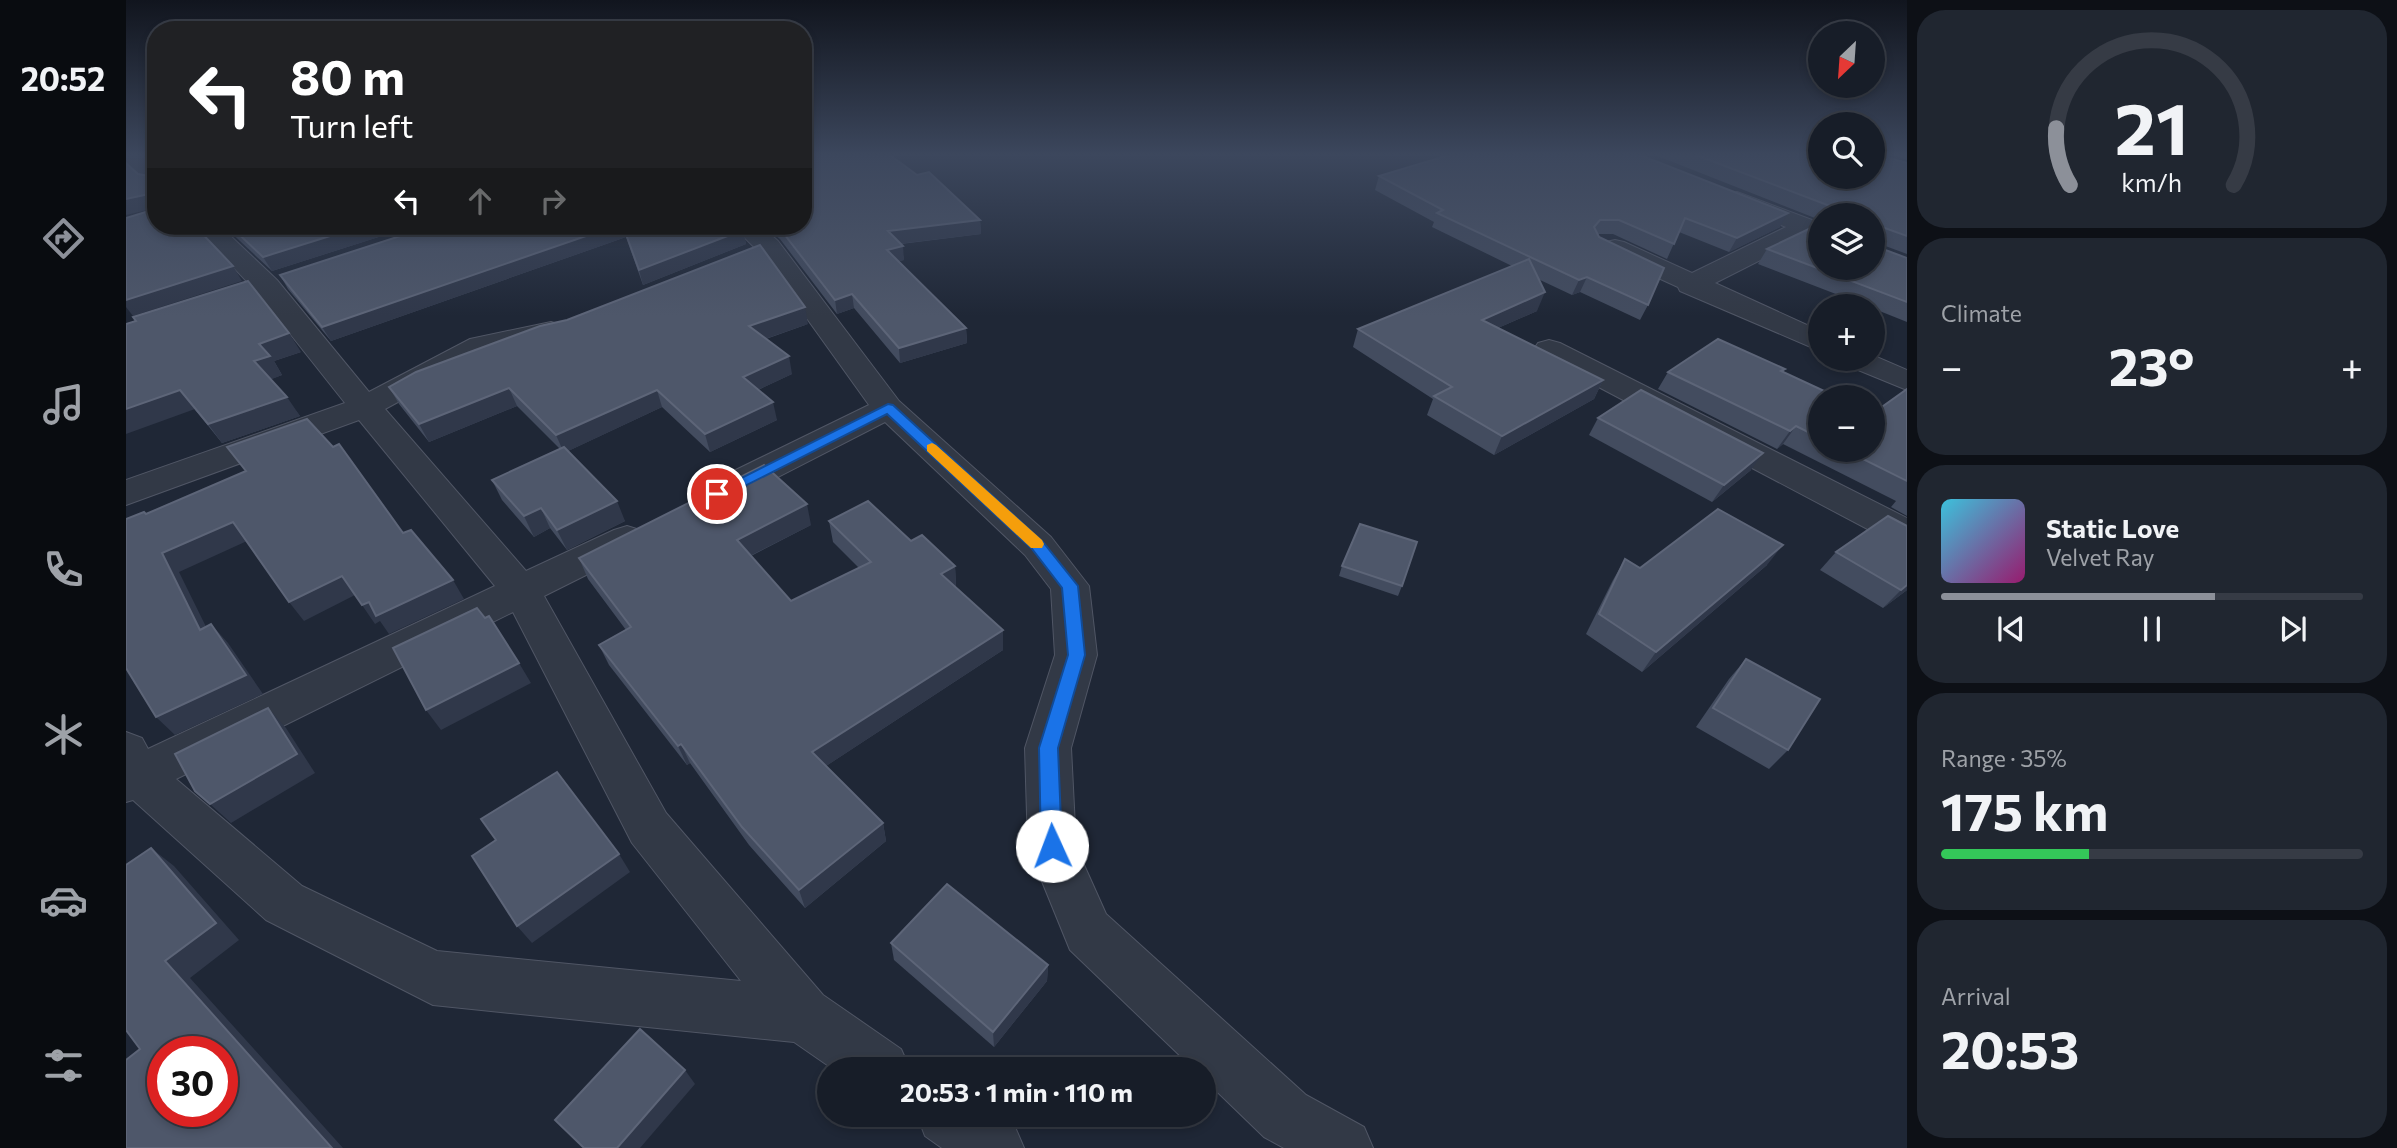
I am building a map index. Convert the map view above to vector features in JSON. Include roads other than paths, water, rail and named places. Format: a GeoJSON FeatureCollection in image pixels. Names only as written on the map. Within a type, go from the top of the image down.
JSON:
{"type":"FeatureCollection","features":[{"type":"Feature","properties":{"kind":"street"},"geometry":{"type":"LineString","coordinates":[[1760,209],[1808,228]]}},
{"type":"Feature","properties":{"kind":"street"},"geometry":{"type":"LineString","coordinates":[[1690,285],[1808,232]]}},
{"type":"Feature","properties":{"kind":"street"},"geometry":{"type":"LineString","coordinates":[[215,235],[267,285],[365,407],[522,592],[649,828],[803,1015],[864,1057]]}},
{"type":"Feature","properties":{"kind":"street"},"geometry":{"type":"LineString","coordinates":[[753,243],[888,408],[1038,545],[1070,586],[1076,655],[1048,748],[1052,846],[1088,932],[1285,1116],[1343,1148]]}},
{"type":"Feature","properties":{"kind":"street"},"geometry":{"type":"LineString","coordinates":[[1603,243],[1808,337]]}},
{"type":"Feature","properties":{"kind":"street"},"geometry":{"type":"LineString","coordinates":[[126,493],[365,407],[481,345],[576,324]]}},
{"type":"Feature","properties":{"kind":"street"},"geometry":{"type":"LineString","coordinates":[[1549,349],[1907,534]]}},
{"type":"Feature","properties":{"kind":"street"},"geometry":{"type":"LineString","coordinates":[[1884,371],[1907,381]]}},
{"type":"Feature","properties":{"kind":"street"},"geometry":{"type":"LineString","coordinates":[[693,506],[888,408]]}},
{"type":"Feature","properties":{"kind":"street"},"geometry":{"type":"LineString","coordinates":[[656,524],[522,592],[130,770],[284,903],[433,978],[803,1015]]}},
{"type":"Feature","properties":{"kind":"street"},"geometry":{"type":"LineString","coordinates":[[963,1127],[994,1148]]}}]}
